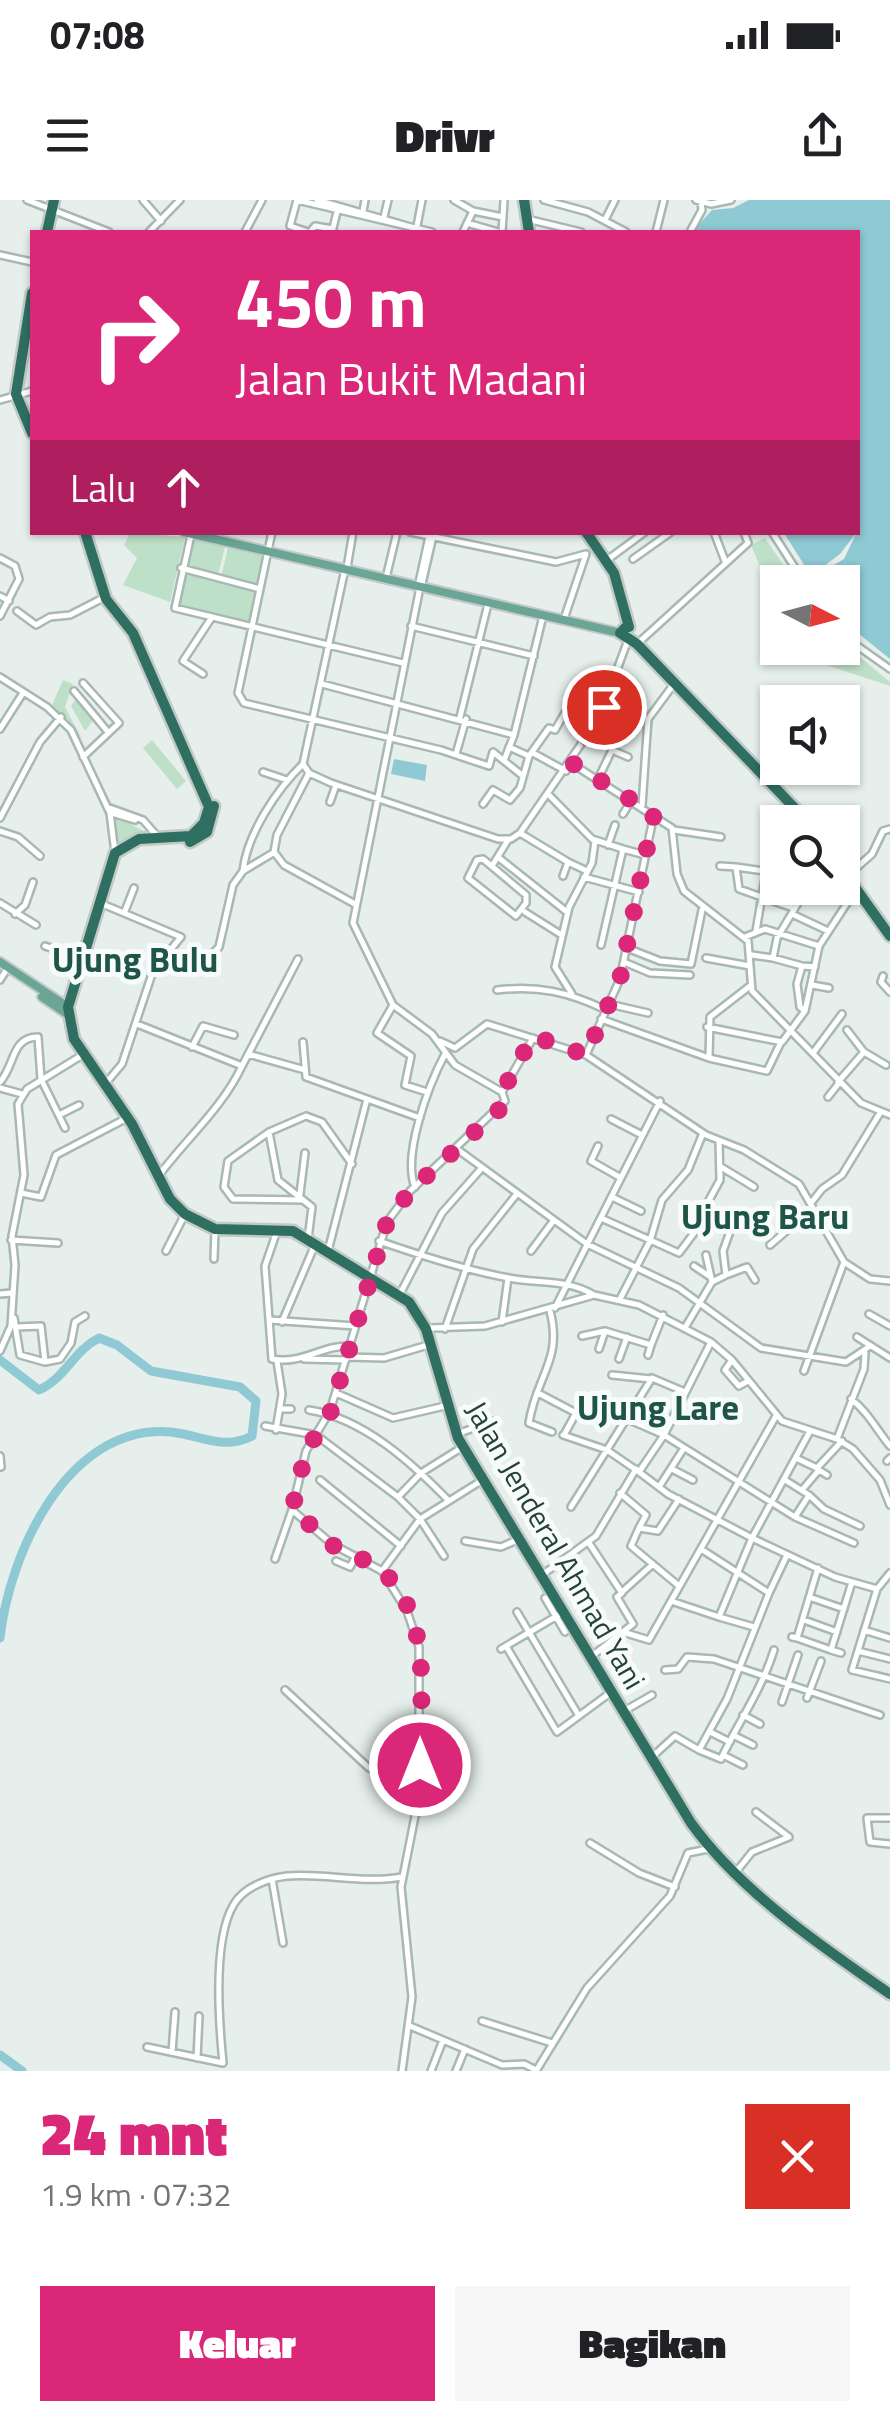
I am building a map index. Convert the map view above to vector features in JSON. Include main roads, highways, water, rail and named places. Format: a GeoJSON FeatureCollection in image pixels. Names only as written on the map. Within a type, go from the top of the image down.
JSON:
{"type":"FeatureCollection","features":[{"type":"Feature","properties":{"kind":"highway"},"geometry":{"type":"LineString","coordinates":[[524,200],[529,230]]}},
{"type":"Feature","properties":{"kind":"highway"},"geometry":{"type":"LineString","coordinates":[[48,230],[54,204]]}},
{"type":"Feature","properties":{"kind":"highway"},"geometry":{"type":"LineString","coordinates":[[30,313],[16,394],[30,428]]}},
{"type":"Feature","properties":{"kind":"highway"},"geometry":{"type":"LineString","coordinates":[[67,1010],[115,854],[130,842],[192,836],[207,816],[208,798],[133,633],[105,597],[86,535]]}},
{"type":"Feature","properties":{"kind":"highway"},"geometry":{"type":"LineString","coordinates":[[588,535],[618,584],[628,635],[791,805]]}},
{"type":"Feature","properties":{"kind":"highway"},"geometry":{"type":"LineString","coordinates":[[860,893],[890,936]]}},
{"type":"Feature","properties":{"kind":"highway","name":"Jalan Jenderal Ahmad Yani"},"geometry":{"type":"LineString","coordinates":[[67,1010],[84,1054],[106,1082],[158,1176],[185,1214],[215,1229],[278,1228],[311,1241],[400,1294],[416,1310],[426,1329],[446,1406],[463,1446],[542,1575],[560,1614],[592,1656],[712,1848],[834,1954],[890,1994]]}},
{"type":"Feature","properties":{"kind":"main road"},"geometry":{"type":"LineString","coordinates":[[192,535],[628,635]]}},
{"type":"Feature","properties":{"kind":"main road"},"geometry":{"type":"LineString","coordinates":[[1,971],[67,1010]]}},
{"type":"Feature","properties":{"kind":"water"},"geometry":{"type":"Polygon","coordinates":[[[749,200],[890,200],[890,659],[860,635],[860,565],[804,565],[785,535],[860,535],[860,230],[694,230],[712,210],[733,208],[749,200]]]}},
{"type":"Feature","properties":{"kind":"water"},"geometry":{"type":"Polygon","coordinates":[[[394,759],[427,765],[425,781],[391,774],[394,759]]]}},
{"type":"Feature","properties":{"kind":"waterway"},"geometry":{"type":"LineString","coordinates":[[0,1360],[39,1390],[99,1338],[117,1345],[151,1371],[240,1387],[256,1401],[252,1436],[221,1442],[171,1432],[134,1435],[102,1449],[74,1471],[50,1500],[31,1534],[16,1570],[0,1638]]}},
{"type":"Feature","properties":{"kind":"waterway"},"geometry":{"type":"LineString","coordinates":[[0,2055],[22,2071]]}},
{"type":"Feature","properties":{"kind":"district","name":"Ujung Bulu"},"geometry":{"type":"Point","coordinates":[135,959]}},
{"type":"Feature","properties":{"kind":"district","name":"Ujung Baru"},"geometry":{"type":"Point","coordinates":[765,1216]}},
{"type":"Feature","properties":{"kind":"district","name":"Ujung Lare"},"geometry":{"type":"Point","coordinates":[658,1407]}}]}
